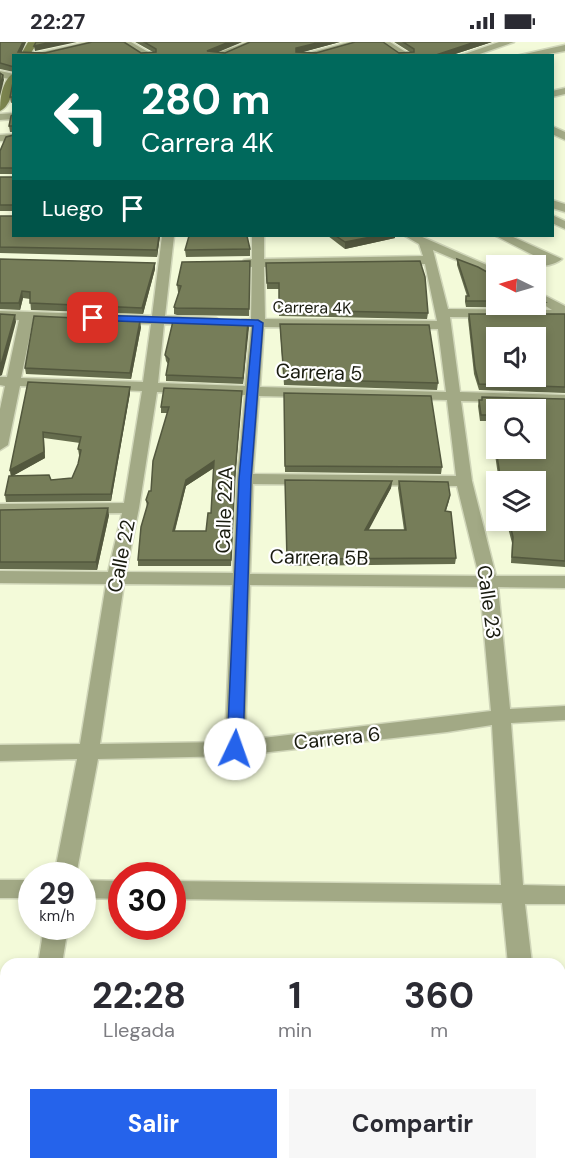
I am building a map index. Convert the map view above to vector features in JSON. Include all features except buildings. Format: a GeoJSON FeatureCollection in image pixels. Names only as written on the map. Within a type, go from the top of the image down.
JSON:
{"type":"FeatureCollection","features":[{"type":"Feature","properties":{"kind":"main road"},"geometry":{"type":"LineString","coordinates":[[0,93],[8,76]]}},
{"type":"Feature","properties":{"kind":"main road"},"geometry":{"type":"LineString","coordinates":[[0,108],[8,76]]}},
{"type":"Feature","properties":{"kind":"street"},"geometry":{"type":"LineString","coordinates":[[41,42],[64,54]]}},
{"type":"Feature","properties":{"kind":"street"},"geometry":{"type":"LineString","coordinates":[[36,54],[101,42]]}},
{"type":"Feature","properties":{"kind":"street"},"geometry":{"type":"LineString","coordinates":[[124,42],[147,54]]}},
{"type":"Feature","properties":{"kind":"street"},"geometry":{"type":"LineString","coordinates":[[216,42],[240,54]]}},
{"type":"Feature","properties":{"kind":"street"},"geometry":{"type":"LineString","coordinates":[[219,54],[256,42]]}},
{"type":"Feature","properties":{"kind":"street"},"geometry":{"type":"LineString","coordinates":[[320,42],[344,54]]}},
{"type":"Feature","properties":{"kind":"street"},"geometry":{"type":"LineString","coordinates":[[308,54],[361,42]]}},
{"type":"Feature","properties":{"kind":"street"},"geometry":{"type":"LineString","coordinates":[[383,42],[404,54]]}},
{"type":"Feature","properties":{"kind":"street"},"geometry":{"type":"LineString","coordinates":[[469,54],[505,42]]}},
{"type":"Feature","properties":{"kind":"street"},"geometry":{"type":"LineString","coordinates":[[551,42],[564,48]]}},
{"type":"Feature","properties":{"kind":"street"},"geometry":{"type":"LineString","coordinates":[[531,54],[564,48]]}},
{"type":"Feature","properties":{"kind":"street","name":"Calle 22"},"geometry":{"type":"LineString","coordinates":[[68,862],[89,752],[116,577],[150,387],[168,237]]}},
{"type":"Feature","properties":{"kind":"street","name":"Calle 22A"},"geometry":{"type":"LineString","coordinates":[[235,749],[245,479],[258,323],[258,237]]}},
{"type":"Feature","properties":{"kind":"street"},"geometry":{"type":"LineString","coordinates":[[504,237],[559,259]]}},
{"type":"Feature","properties":{"kind":"street"},"geometry":{"type":"LineString","coordinates":[[236,263],[422,246],[486,268]]}},
{"type":"Feature","properties":{"kind":"street","name":"Calle 23"},"geometry":{"type":"LineString","coordinates":[[422,246],[442,319],[464,481],[489,582],[502,716],[511,896],[519,958]]}},
{"type":"Feature","properties":{"kind":"street"},"geometry":{"type":"LineString","coordinates":[[546,301],[565,313]]}},
{"type":"Feature","properties":{"kind":"street"},"geometry":{"type":"LineString","coordinates":[[442,319],[565,313]]}},
{"type":"Feature","properties":{"kind":"street","name":"Carrera 4K"},"geometry":{"type":"LineString","coordinates":[[0,315],[258,323],[442,319]]}},
{"type":"Feature","properties":{"kind":"street"},"geometry":{"type":"LineString","coordinates":[[0,445],[7,381],[27,316]]}},
{"type":"Feature","properties":{"kind":"street","name":"Carrera 5"},"geometry":{"type":"LineString","coordinates":[[7,381],[252,391],[565,399]]}},
{"type":"Feature","properties":{"kind":"street"},"geometry":{"type":"LineString","coordinates":[[245,479],[464,481]]}},
{"type":"Feature","properties":{"kind":"street"},"geometry":{"type":"LineString","coordinates":[[0,509],[130,507]]}},
{"type":"Feature","properties":{"kind":"street","name":"Carrera 5B"},"geometry":{"type":"LineString","coordinates":[[0,577],[565,582]]}},
{"type":"Feature","properties":{"kind":"street","name":"Carrera 6"},"geometry":{"type":"LineString","coordinates":[[0,753],[235,749],[447,725],[502,716],[565,713]]}},
{"type":"Feature","properties":{"kind":"street"},"geometry":{"type":"LineString","coordinates":[[0,889],[18,889]]}},
{"type":"Feature","properties":{"kind":"street"},"geometry":{"type":"LineString","coordinates":[[186,890],[565,895]]}},
{"type":"Feature","properties":{"kind":"street"},"geometry":{"type":"LineString","coordinates":[[51,958],[54,940]]}},
{"type":"Feature","properties":{"kind":"route"},"geometry":{"type":"LineString","coordinates":[[93,318],[258,323],[245,479],[235,749]]}}]}
